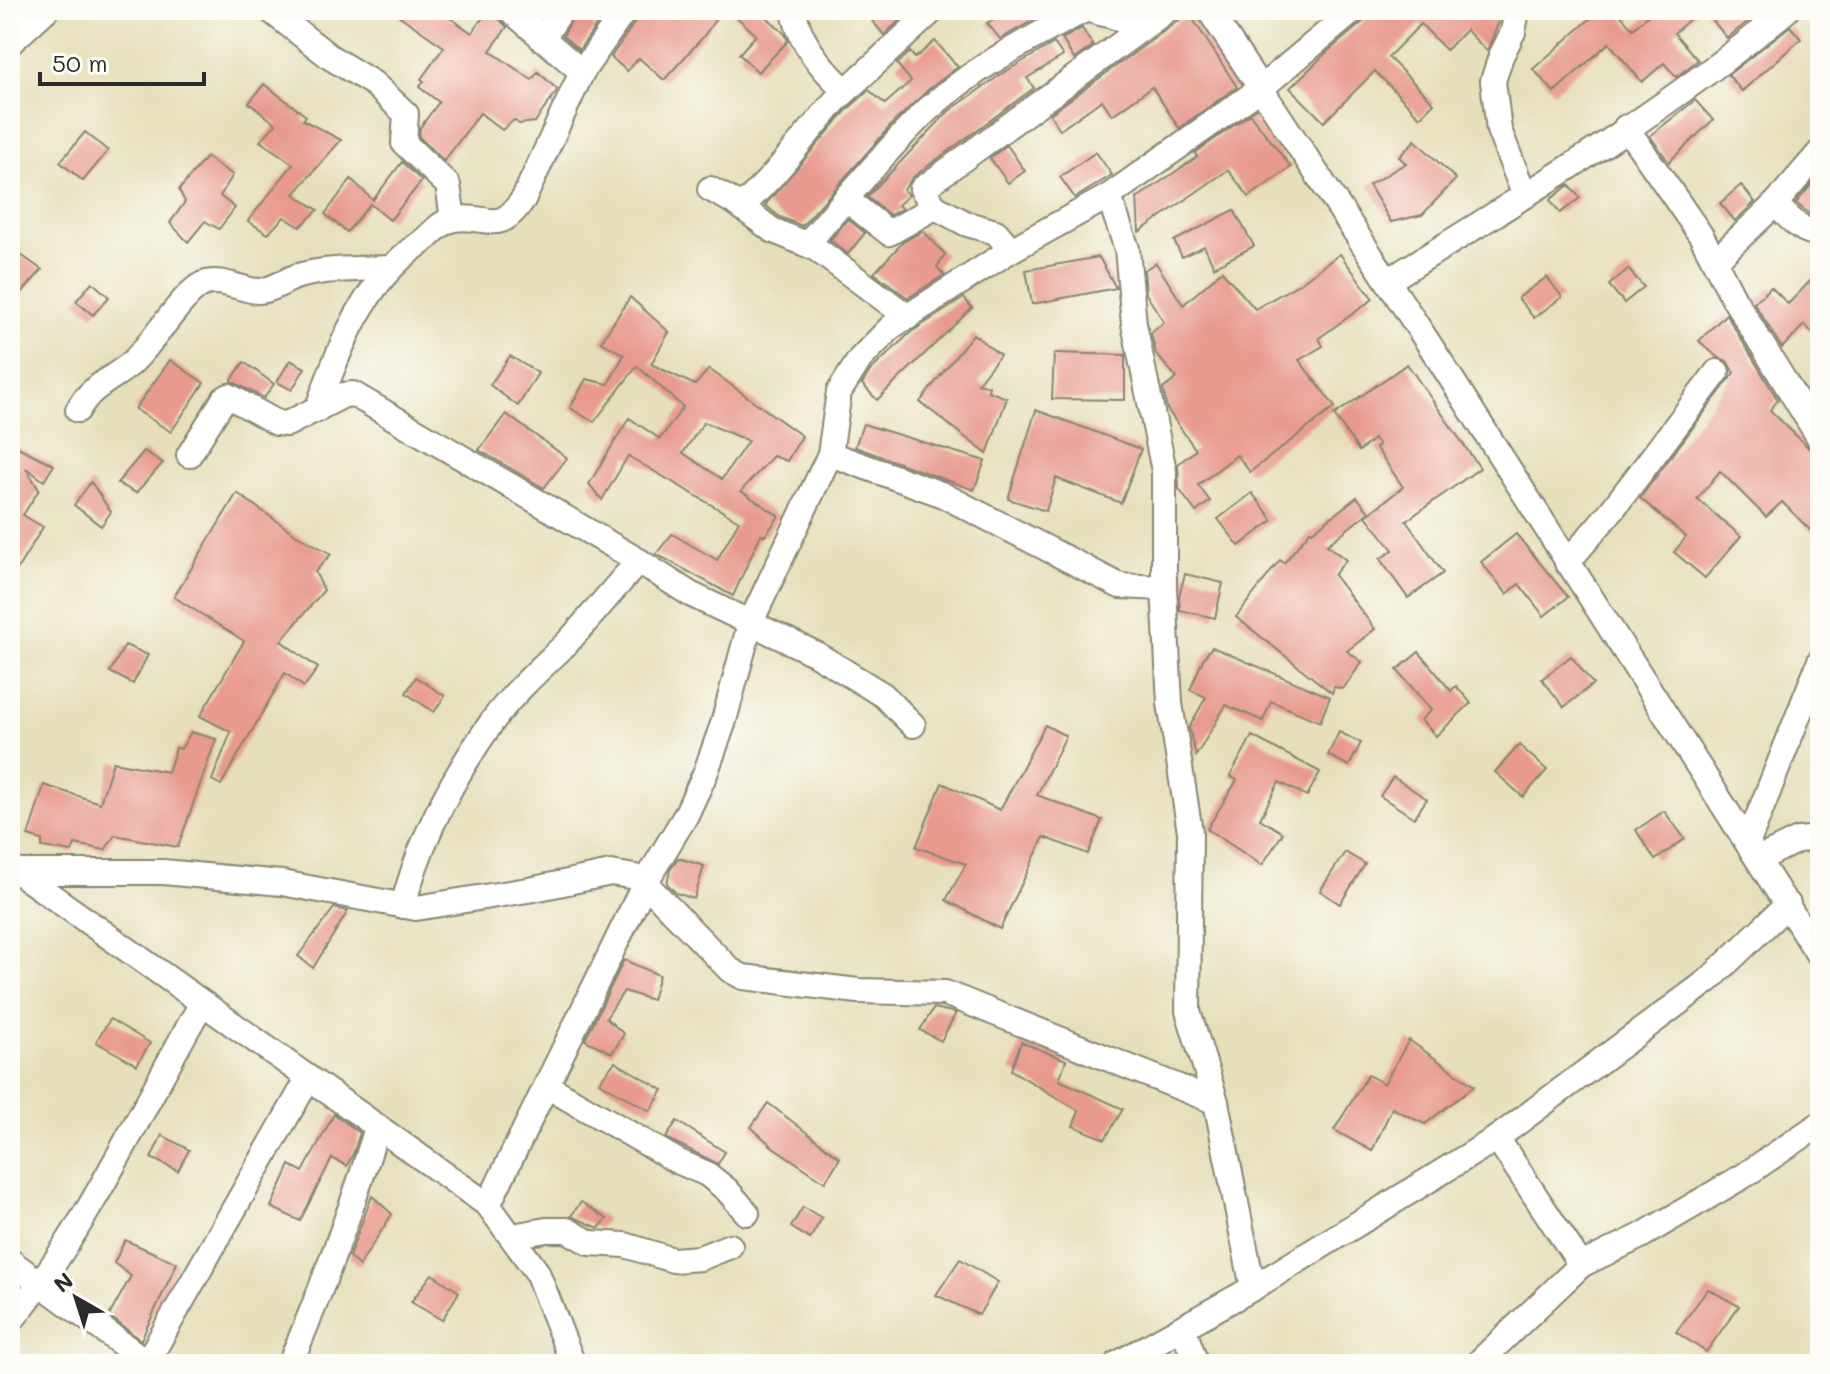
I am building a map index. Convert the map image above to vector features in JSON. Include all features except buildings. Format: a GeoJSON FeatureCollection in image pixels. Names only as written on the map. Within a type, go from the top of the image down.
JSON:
{"type":"FeatureCollection","features":[{"type":"Feature","properties":{"kind":"street"},"geometry":{"type":"LineString","coordinates":[[10,43],[46,10]]}},
{"type":"Feature","properties":{"kind":"street"},"geometry":{"type":"LineString","coordinates":[[270,10],[330,57],[374,84],[406,114],[404,143],[448,185],[453,219]]}},
{"type":"Feature","properties":{"kind":"street"},"geometry":{"type":"LineString","coordinates":[[510,10],[582,72]]}},
{"type":"Feature","properties":{"kind":"street"},"geometry":{"type":"LineString","coordinates":[[542,39],[562,10]]}},
{"type":"Feature","properties":{"kind":"street"},"geometry":{"type":"LineString","coordinates":[[317,410],[345,334],[390,268],[436,228],[453,219],[498,222],[513,215],[524,198],[582,72],[625,10]]}},
{"type":"Feature","properties":{"kind":"street"},"geometry":{"type":"LineString","coordinates":[[794,10],[796,21],[820,68],[846,91]]}},
{"type":"Feature","properties":{"kind":"street"},"geometry":{"type":"LineString","coordinates":[[742,207],[846,91],[933,10]]}},
{"type":"Feature","properties":{"kind":"street"},"geometry":{"type":"LineString","coordinates":[[807,244],[923,114],[975,74],[1041,33],[1087,10],[1122,19],[1136,32]]}},
{"type":"Feature","properties":{"kind":"street"},"geometry":{"type":"LineString","coordinates":[[1011,250],[996,232],[967,224],[935,207],[922,189],[1167,10]]}},
{"type":"Feature","properties":{"kind":"street"},"geometry":{"type":"LineString","coordinates":[[1209,10],[1388,281],[1820,957]]}},
{"type":"Feature","properties":{"kind":"street"},"geometry":{"type":"LineString","coordinates":[[488,1205],[645,883],[686,815],[705,774],[723,724],[750,624],[830,454],[839,392],[860,359],[891,327],[1011,250],[1109,196],[1260,89],[1354,10]]}},
{"type":"Feature","properties":{"kind":"street"},"geometry":{"type":"LineString","coordinates":[[1517,10],[1513,32],[1493,81],[1499,130],[1525,196]]}},
{"type":"Feature","properties":{"kind":"street"},"geometry":{"type":"LineString","coordinates":[[1388,281],[1525,196],[1709,73],[1787,10]]}},
{"type":"Feature","properties":{"kind":"street"},"geometry":{"type":"LineString","coordinates":[[1626,127],[1702,237],[1734,299],[1820,439]]}},
{"type":"Feature","properties":{"kind":"street"},"geometry":{"type":"LineString","coordinates":[[1715,261],[1775,204],[1820,152]]}},
{"type":"Feature","properties":{"kind":"street"},"geometry":{"type":"LineString","coordinates":[[710,189],[742,207],[772,230],[807,244],[908,317]]}},
{"type":"Feature","properties":{"kind":"street"},"geometry":{"type":"LineString","coordinates":[[1109,196],[1127,249],[1134,324],[1164,471],[1164,588],[1170,703],[1190,832],[1188,1011],[1216,1102],[1253,1288]]}},
{"type":"Feature","properties":{"kind":"street"},"geometry":{"type":"LineString","coordinates":[[846,199],[889,233],[935,207]]}},
{"type":"Feature","properties":{"kind":"street"},"geometry":{"type":"LineString","coordinates":[[1775,204],[1803,229],[1813,234],[1820,232]]}},
{"type":"Feature","properties":{"kind":"street"},"geometry":{"type":"LineString","coordinates":[[78,410],[93,390],[130,365],[203,284],[214,282],[260,291],[297,277],[352,269],[390,268]]}},
{"type":"Feature","properties":{"kind":"street"},"geometry":{"type":"LineString","coordinates":[[1567,563],[1612,510],[1717,372]]}},
{"type":"Feature","properties":{"kind":"street"},"geometry":{"type":"LineString","coordinates":[[189,455],[224,399],[229,396],[277,423],[287,424],[344,395],[353,394],[690,594],[816,654],[883,695],[913,725]]}},
{"type":"Feature","properties":{"kind":"street"},"geometry":{"type":"LineString","coordinates":[[830,454],[941,494],[1120,586],[1164,588]]}},
{"type":"Feature","properties":{"kind":"street"},"geometry":{"type":"LineString","coordinates":[[403,906],[412,871],[434,821],[495,719],[639,561]]}},
{"type":"Feature","properties":{"kind":"street"},"geometry":{"type":"LineString","coordinates":[[1753,850],[1820,661]]}},
{"type":"Feature","properties":{"kind":"street"},"geometry":{"type":"LineString","coordinates":[[1753,850],[1820,838]]}},
{"type":"Feature","properties":{"kind":"street"},"geometry":{"type":"LineString","coordinates":[[14,870],[163,872],[282,883],[416,908],[611,873],[635,877],[645,883],[730,970],[743,977],[858,991],[945,993],[1216,1102]]}},
{"type":"Feature","properties":{"kind":"street"},"geometry":{"type":"LineString","coordinates":[[14,870],[488,1205],[537,1272],[573,1364]]}},
{"type":"Feature","properties":{"kind":"street"},"geometry":{"type":"LineString","coordinates":[[1117,1364],[1253,1288],[1497,1138],[1709,980],[1788,904]]}},
{"type":"Feature","properties":{"kind":"street"},"geometry":{"type":"LineString","coordinates":[[10,1322],[42,1283],[96,1198],[201,1005]]}},
{"type":"Feature","properties":{"kind":"street"},"geometry":{"type":"LineString","coordinates":[[10,1261],[148,1363],[308,1079]]}},
{"type":"Feature","properties":{"kind":"street"},"geometry":{"type":"LineString","coordinates":[[547,1086],[677,1161],[707,1174],[727,1190],[747,1213]]}},
{"type":"Feature","properties":{"kind":"street"},"geometry":{"type":"LineString","coordinates":[[1477,1364],[1581,1265],[1641,1236],[1745,1175],[1820,1124]]}},
{"type":"Feature","properties":{"kind":"street"},"geometry":{"type":"LineString","coordinates":[[290,1364],[348,1220],[377,1128]]}},
{"type":"Feature","properties":{"kind":"street"},"geometry":{"type":"LineString","coordinates":[[1497,1138],[1581,1265]]}},
{"type":"Feature","properties":{"kind":"street"},"geometry":{"type":"LineString","coordinates":[[513,1236],[567,1230],[590,1243],[625,1245],[673,1260],[700,1258],[730,1246]]}},
{"type":"Feature","properties":{"kind":"street"},"geometry":{"type":"LineString","coordinates":[[1183,1327],[1196,1364]]}}]}
